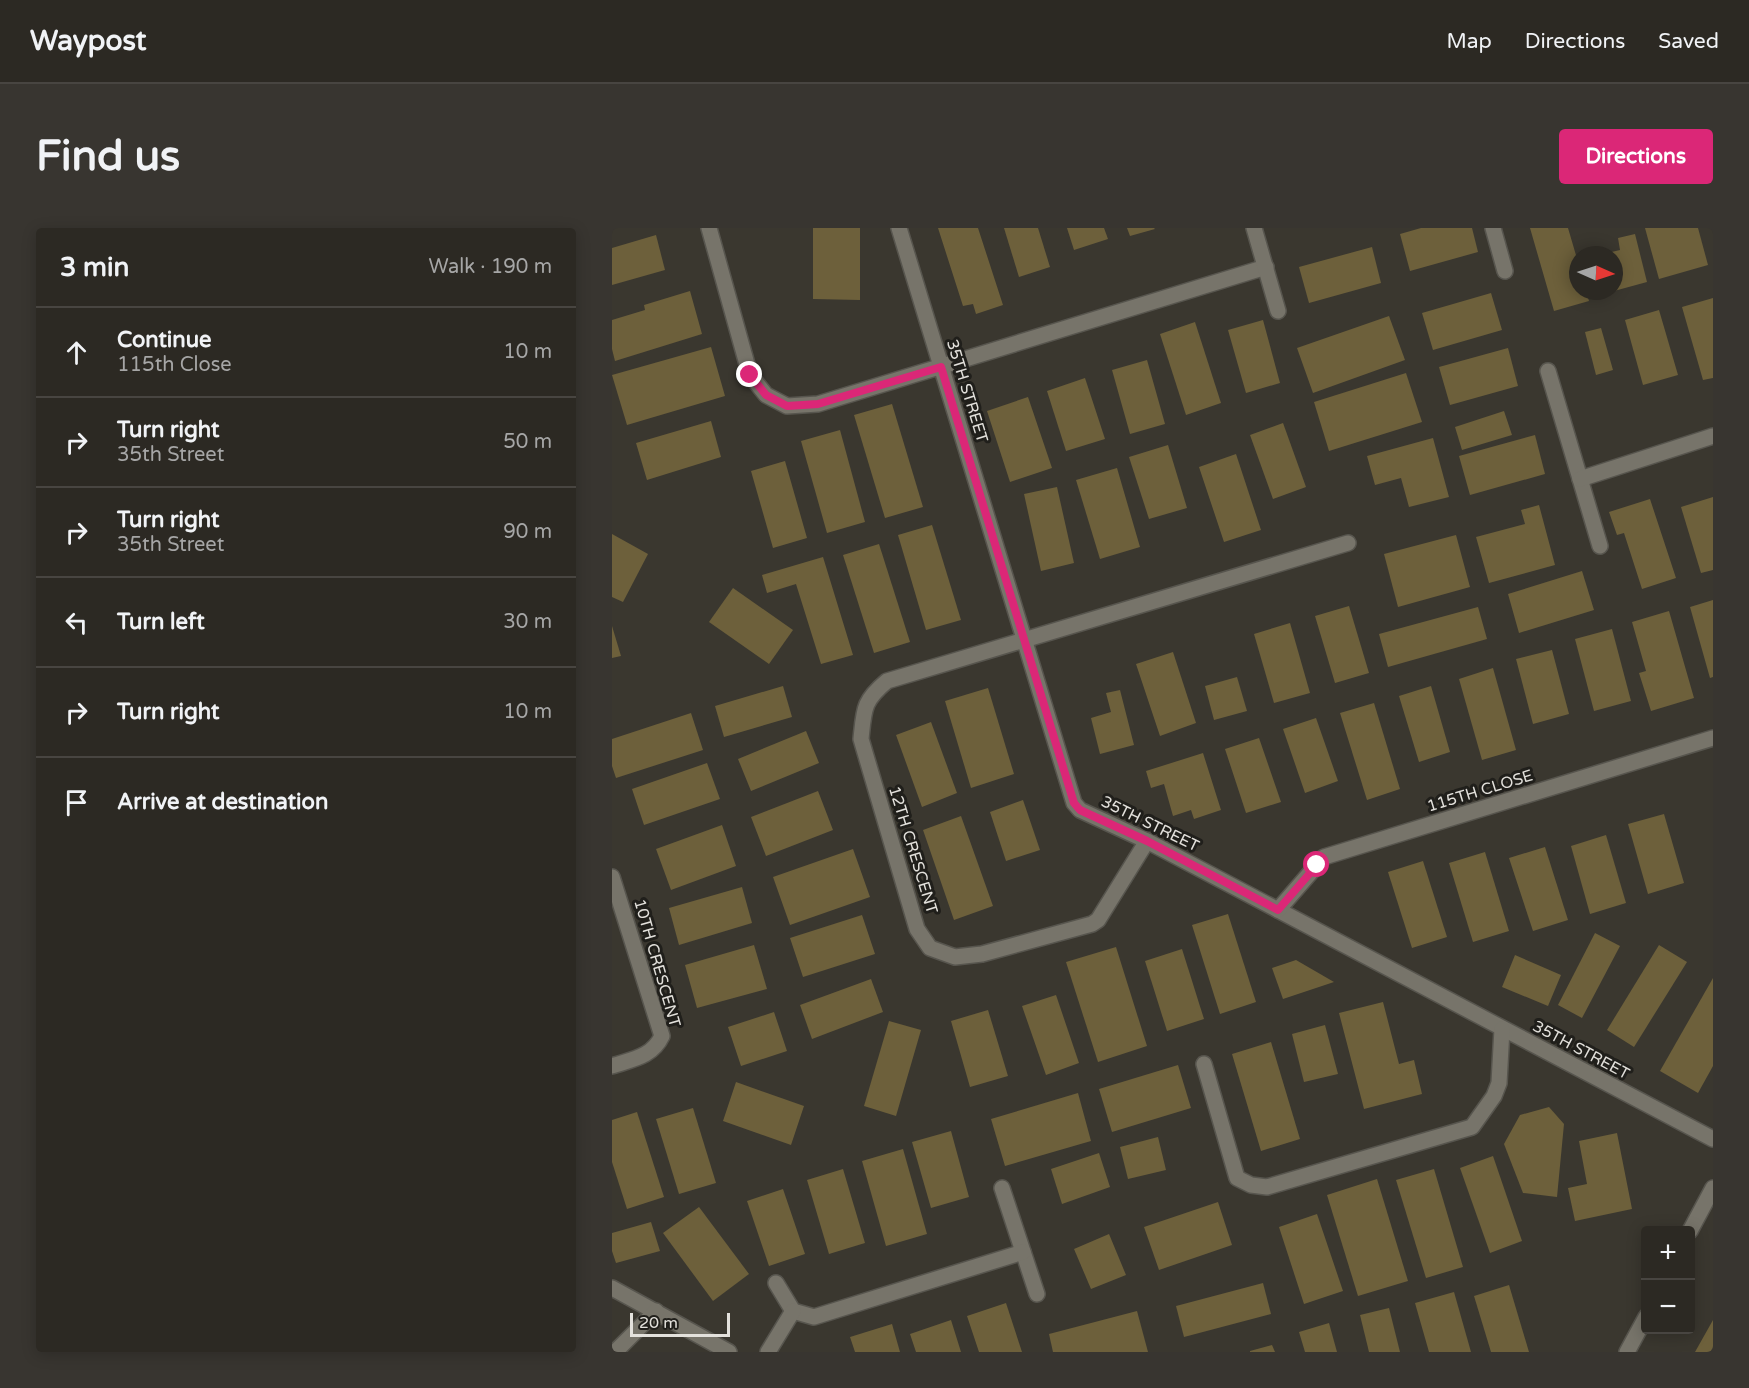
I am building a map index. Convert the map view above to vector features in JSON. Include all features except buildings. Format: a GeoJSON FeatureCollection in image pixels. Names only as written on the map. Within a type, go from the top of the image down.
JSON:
{"type":"FeatureCollection","features":[{"type":"Feature","properties":{"kind":"street"},"geometry":{"type":"LineString","coordinates":[[709,228],[750,375],[766,395],[787,406],[818,404],[1266,267]]}},
{"type":"Feature","properties":{"kind":"street","name":"35TH STREET"},"geometry":{"type":"LineString","coordinates":[[899,228],[1074,803],[1080,810],[1147,841],[1713,1138]]}},
{"type":"Feature","properties":{"kind":"street"},"geometry":{"type":"LineString","coordinates":[[1254,228],[1278,311]]}},
{"type":"Feature","properties":{"kind":"street"},"geometry":{"type":"LineString","coordinates":[[1493,228],[1505,271]]}},
{"type":"Feature","properties":{"kind":"street"},"geometry":{"type":"LineString","coordinates":[[1548,371],[1600,546]]}},
{"type":"Feature","properties":{"kind":"street"},"geometry":{"type":"LineString","coordinates":[[1580,479],[1713,436]]}},
{"type":"Feature","properties":{"kind":"street","name":"12TH CRESCENT"},"geometry":{"type":"LineString","coordinates":[[1147,841],[1098,921],[1092,924],[982,954],[955,957],[930,948],[918,929],[861,740],[863,713],[872,693],[887,681],[1348,543]]}},
{"type":"Feature","properties":{"kind":"street","name":"115TH CLOSE"},"geometry":{"type":"LineString","coordinates":[[1278,910],[1324,857],[1713,738]]}},
{"type":"Feature","properties":{"kind":"street","name":"10TH CRESCENT"},"geometry":{"type":"LineString","coordinates":[[612,877],[662,1036],[656,1048],[612,1066]]}},
{"type":"Feature","properties":{"kind":"street"},"geometry":{"type":"LineString","coordinates":[[1204,1064],[1238,1178],[1251,1185],[1267,1186],[1472,1127],[1494,1096],[1499,1083],[1502,1029]]}},
{"type":"Feature","properties":{"kind":"street"},"geometry":{"type":"LineString","coordinates":[[1002,1188],[1037,1294]]}},
{"type":"Feature","properties":{"kind":"street"},"geometry":{"type":"LineString","coordinates":[[1693,1226],[1713,1188]]}},
{"type":"Feature","properties":{"kind":"street"},"geometry":{"type":"LineString","coordinates":[[776,1283],[793,1311],[814,1317],[1023,1252]]}},
{"type":"Feature","properties":{"kind":"street"},"geometry":{"type":"LineString","coordinates":[[612,1288],[729,1352]]}},
{"type":"Feature","properties":{"kind":"street"},"geometry":{"type":"LineString","coordinates":[[615,1352],[656,1311]]}},
{"type":"Feature","properties":{"kind":"street"},"geometry":{"type":"LineString","coordinates":[[768,1352],[793,1311]]}},
{"type":"Feature","properties":{"kind":"street"},"geometry":{"type":"LineString","coordinates":[[1627,1352],[1641,1326]]}},
{"type":"Feature","properties":{"kind":"route"},"geometry":{"type":"LineString","coordinates":[[750,375],[766,395],[787,406],[818,404],[941,367],[1074,803],[1080,810],[1147,841],[1278,910],[1317,865]]}}]}
